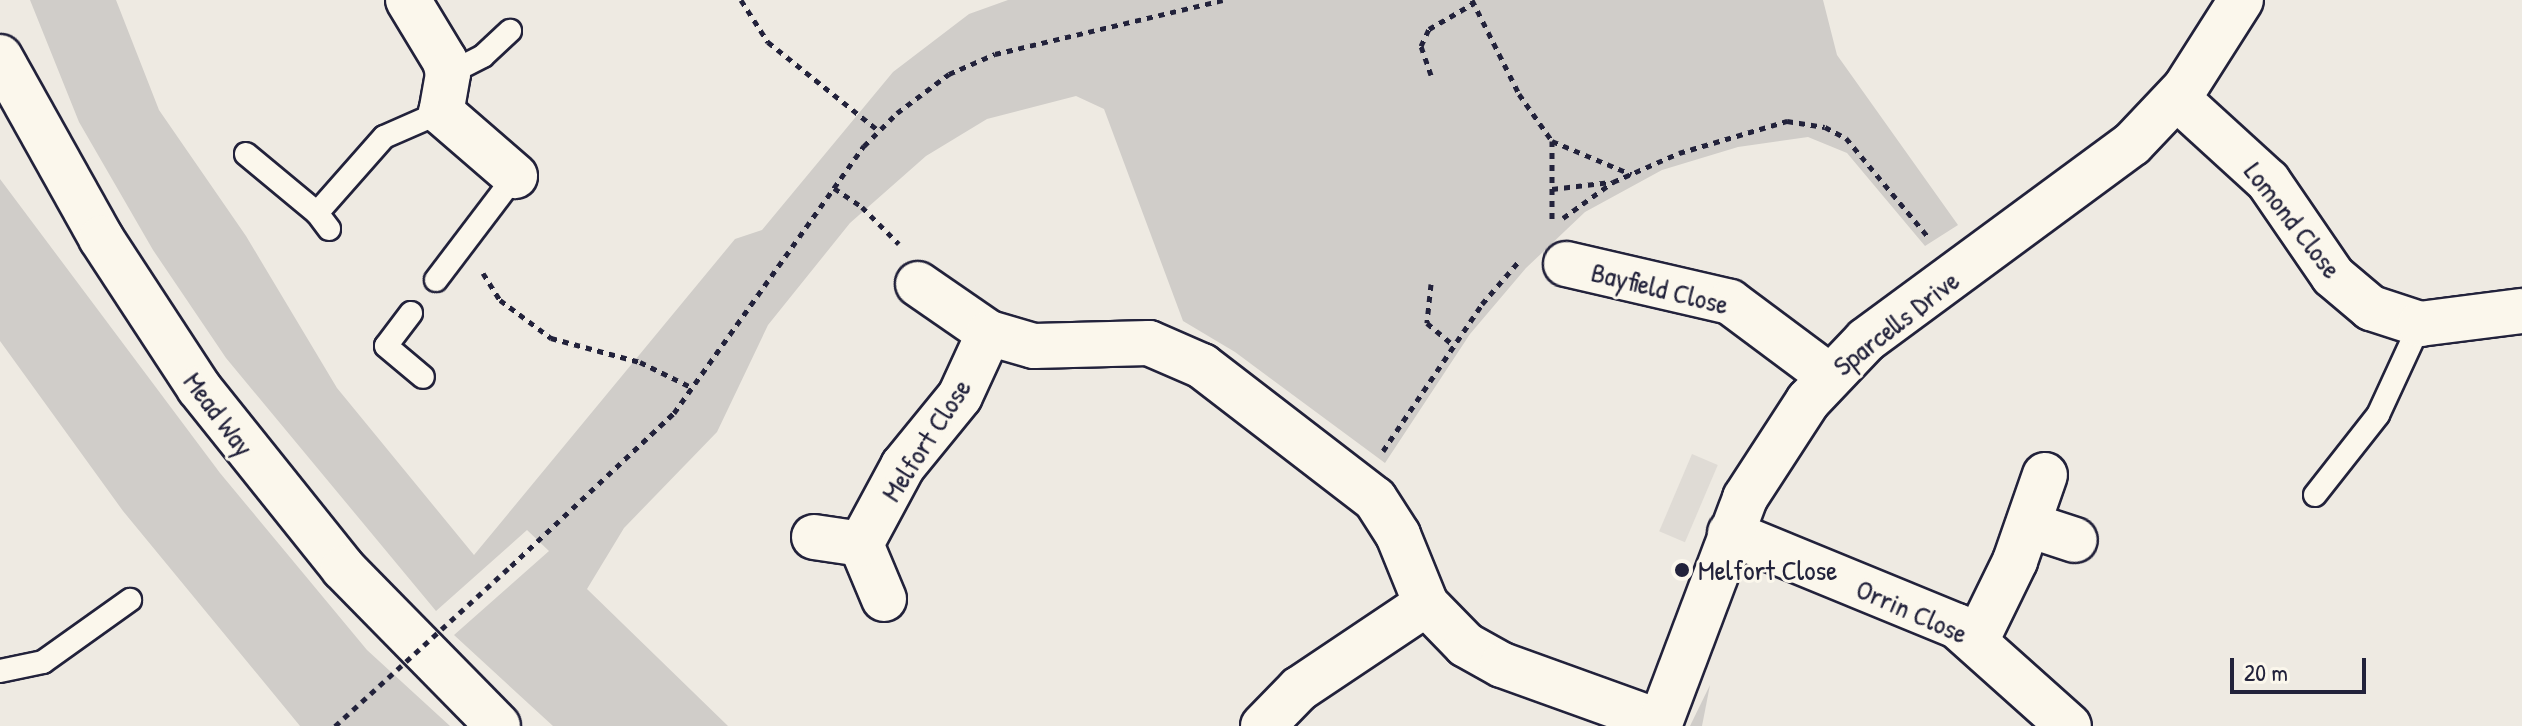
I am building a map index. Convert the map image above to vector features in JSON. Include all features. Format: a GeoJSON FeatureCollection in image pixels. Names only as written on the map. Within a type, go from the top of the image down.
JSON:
{"type":"FeatureCollection","features":[{"type":"Feature","properties":{"kind":"street"},"geometry":{"type":"LineString","coordinates":[[408,0],[434,38],[445,93],[515,176]]}},
{"type":"Feature","properties":{"kind":"street","name":"Sparcells Drive"},"geometry":{"type":"LineString","coordinates":[[1660,724],[1730,533],[1764,464],[1828,375],[1908,307],[2088,182],[2177,98],[2206,60],[2241,0]]}},
{"type":"Feature","properties":{"kind":"street","name":"Mead Way"},"geometry":{"type":"LineString","coordinates":[[0,57],[109,250],[199,388],[343,568],[498,726]]}},
{"type":"Feature","properties":{"kind":"street","name":"Lomond Close"},"geometry":{"type":"LineString","coordinates":[[2177,98],[2268,181],[2317,255],[2350,292],[2371,308],[2420,324],[2520,320]]}},
{"type":"Feature","properties":{"kind":"street","name":"Bayfield Close"},"geometry":{"type":"LineString","coordinates":[[1559,245],[1730,302],[1828,375]]}},
{"type":"Feature","properties":{"kind":"street"},"geometry":{"type":"LineString","coordinates":[[918,284],[989,333],[1034,346],[1149,343],[1202,366],[1375,499],[1398,535],[1426,604],[1466,645],[1502,665],[1660,724]]}},
{"type":"Feature","properties":{"kind":"street","name":"Melfort Close"},"geometry":{"type":"LineString","coordinates":[[861,544],[903,466],[960,396],[989,333]]}},
{"type":"Feature","properties":{"kind":"street"},"geometry":{"type":"LineString","coordinates":[[1977,639],[2029,525],[2045,475]]}},
{"type":"Feature","properties":{"kind":"street"},"geometry":{"type":"LineString","coordinates":[[2029,525],[2075,540]]}},
{"type":"Feature","properties":{"kind":"street","name":"Orrin Close"},"geometry":{"type":"LineString","coordinates":[[1730,533],[1977,639],[2069,726]]}},
{"type":"Feature","properties":{"kind":"street"},"geometry":{"type":"LineString","coordinates":[[814,537],[861,544],[884,599]]}},
{"type":"Feature","properties":{"kind":"street"},"geometry":{"type":"LineString","coordinates":[[1263,726],[1299,689],[1426,604]]}},
{"type":"Feature","properties":{"kind":"lane"},"geometry":{"type":"LineString","coordinates":[[246,154],[323,221],[384,137],[445,93],[510,31]]}},
{"type":"Feature","properties":{"kind":"lane"},"geometry":{"type":"LineString","coordinates":[[436,280],[515,176]]}},
{"type":"Feature","properties":{"kind":"lane"},"geometry":{"type":"LineString","coordinates":[[411,313],[386,346],[423,377]]}},
{"type":"Feature","properties":{"kind":"lane"},"geometry":{"type":"LineString","coordinates":[[2315,495],[2378,415],[2420,324]]}},
{"type":"Feature","properties":{"kind":"lane"},"geometry":{"type":"LineString","coordinates":[[0,671],[43,662],[130,600]]}},
{"type":"Feature","properties":{"kind":"path"},"geometry":{"type":"LineString","coordinates":[[741,0],[768,42],[878,130]]}},
{"type":"Feature","properties":{"kind":"path"},"geometry":{"type":"LineString","coordinates":[[335,726],[611,478],[693,388],[878,130],[949,74],[995,54],[1223,0]]}},
{"type":"Feature","properties":{"kind":"path"},"geometry":{"type":"LineString","coordinates":[[1414,48],[1421,46],[1435,23],[1473,2],[1519,94],[1552,141],[1631,174]]}},
{"type":"Feature","properties":{"kind":"path"},"geometry":{"type":"LineString","coordinates":[[1421,46],[1431,75]]}},
{"type":"Feature","properties":{"kind":"path"},"geometry":{"type":"LineString","coordinates":[[1552,141],[1552,189],[1559,245]]}},
{"type":"Feature","properties":{"kind":"path"},"geometry":{"type":"LineString","coordinates":[[1552,189],[1613,182]]}},
{"type":"Feature","properties":{"kind":"path"},"geometry":{"type":"LineString","coordinates":[[834,188],[894,234],[918,284]]}},
{"type":"Feature","properties":{"kind":"path"},"geometry":{"type":"LineString","coordinates":[[472,233],[488,285],[525,321],[574,348],[640,362],[693,388]]}},
{"type":"Feature","properties":{"kind":"path"},"geometry":{"type":"LineString","coordinates":[[1431,284],[1427,323],[1454,346]]}},
{"type":"Feature","properties":{"kind":"shaded area"},"geometry":{"type":"Polygon","coordinates":[[[30,0],[116,0],[159,110],[246,236],[337,388],[474,555],[735,239],[762,230],[893,72],[969,14],[1008,0],[1823,0],[1837,55],[1958,225],[1925,246],[1847,153],[1808,137],[1738,147],[1662,170],[1585,212],[1526,268],[1470,334],[1385,463],[1235,352],[1183,321],[1104,109],[1076,96],[987,119],[926,156],[850,223],[768,325],[717,432],[624,528],[587,589],[728,726],[553,726],[454,635],[549,551],[527,530],[436,611],[226,358],[153,250],[79,122],[30,0]]]}},
{"type":"Feature","properties":{"kind":"shaded area"},"geometry":{"type":"Polygon","coordinates":[[[0,179],[220,473],[367,650],[450,726],[300,726],[123,511],[0,341],[0,179]]]}},
{"type":"Feature","properties":{"kind":"shaded area"},"geometry":{"type":"Polygon","coordinates":[[[1692,454],[1718,465],[1685,542],[1659,531],[1692,454]]]}},
{"type":"Feature","properties":{"kind":"shaded area"},"geometry":{"type":"Polygon","coordinates":[[[1710,685],[1702,726],[1690,726],[1710,685]]]}},
{"type":"Feature","properties":{"kind":"place","name":"Melfort Close"},"geometry":{"type":"Point","coordinates":[1682,570]}}]}
